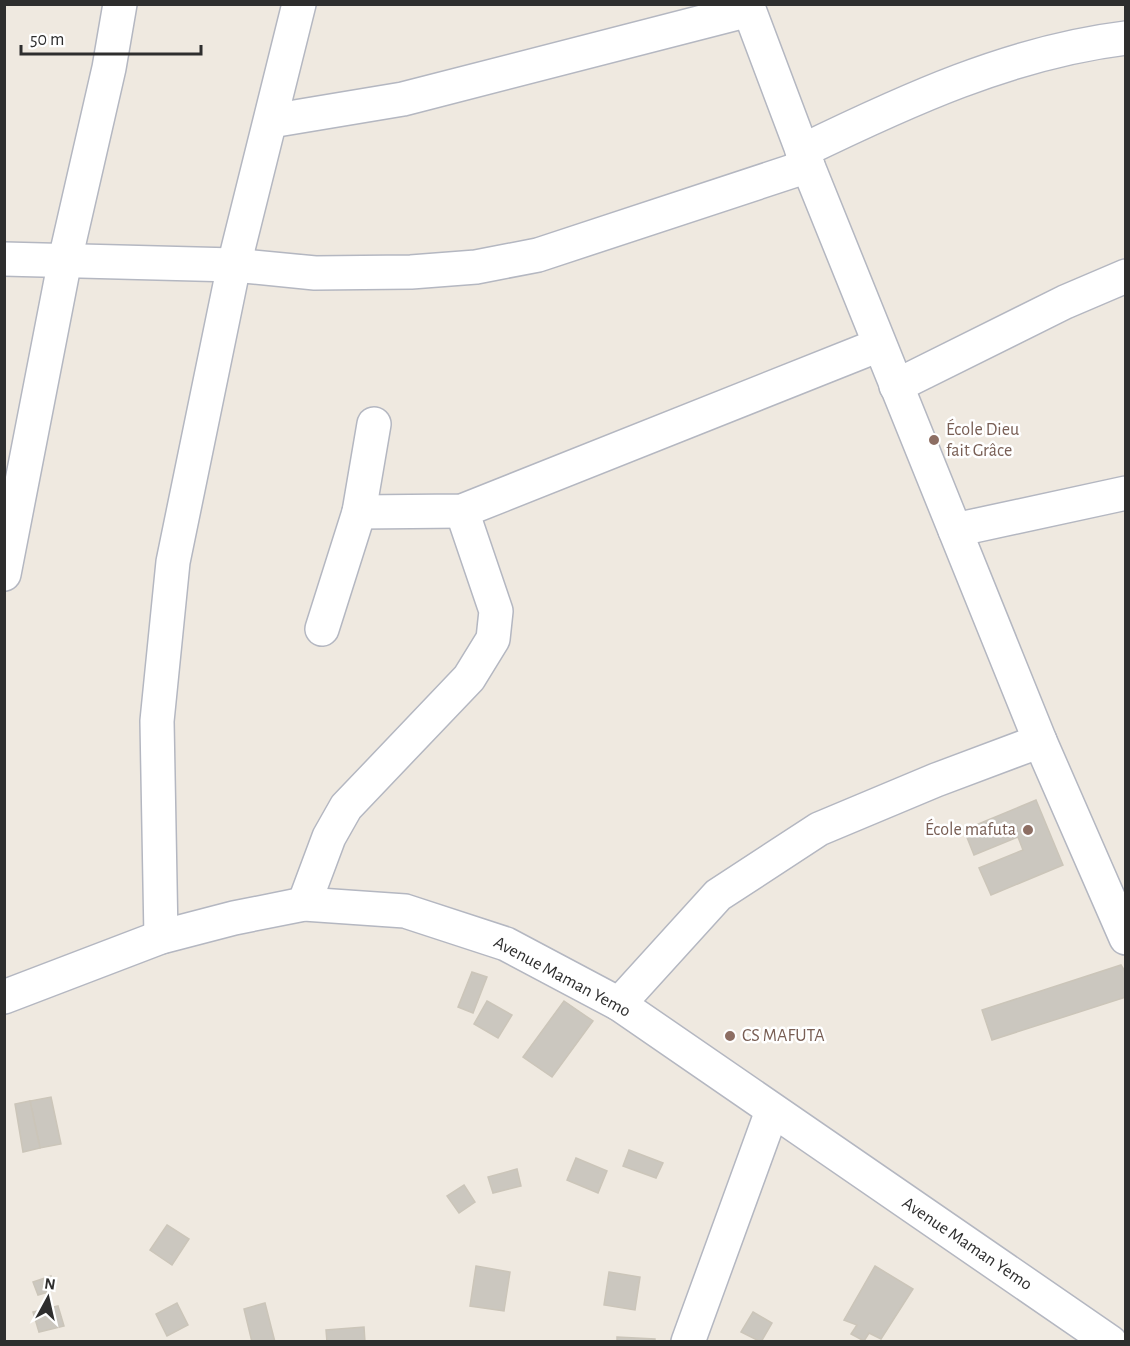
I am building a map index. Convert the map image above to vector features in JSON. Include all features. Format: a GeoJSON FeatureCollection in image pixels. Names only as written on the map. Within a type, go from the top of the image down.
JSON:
{"type":"FeatureCollection","features":[{"type":"Feature","properties":{"kind":"street"},"geometry":{"type":"LineString","coordinates":[[4,574],[65,260],[109,68],[120,4]]}},
{"type":"Feature","properties":{"kind":"street"},"geometry":{"type":"LineString","coordinates":[[161,938],[157,721],[173,562],[234,265],[299,4]]}},
{"type":"Feature","properties":{"kind":"street"},"geometry":{"type":"LineString","coordinates":[[271,121],[402,99],[748,7],[879,345],[1040,741],[1125,938]]}},
{"type":"Feature","properties":{"kind":"street"},"geometry":{"type":"LineString","coordinates":[[4,259],[234,265],[315,273],[411,272],[476,267],[538,255],[805,159],[968,78],[1024,58],[1094,42],[1125,38]]}},
{"type":"Feature","properties":{"kind":"street"},"geometry":{"type":"LineString","coordinates":[[896,386],[1065,302],[1125,276]]}},
{"type":"Feature","properties":{"kind":"street"},"geometry":{"type":"LineString","coordinates":[[359,512],[462,511],[879,345]]}},
{"type":"Feature","properties":{"kind":"street"},"geometry":{"type":"LineString","coordinates":[[322,628],[359,512],[374,424]]}},
{"type":"Feature","properties":{"kind":"street"},"geometry":{"type":"LineString","coordinates":[[955,530],[1125,493]]}},
{"type":"Feature","properties":{"kind":"street"},"geometry":{"type":"LineString","coordinates":[[304,904],[328,837],[346,807],[469,678],[493,639],[496,610],[462,511]]}},
{"type":"Feature","properties":{"kind":"street"},"geometry":{"type":"LineString","coordinates":[[619,1004],[718,895],[819,829],[936,780],[1040,741]]}},
{"type":"Feature","properties":{"kind":"street","name":"Avenue Maman Yemo"},"geometry":{"type":"LineString","coordinates":[[4,997],[161,938],[304,904],[405,910],[506,944],[619,1004],[1110,1341]]}},
{"type":"Feature","properties":{"kind":"street"},"geometry":{"type":"LineString","coordinates":[[688,1341],[772,1111]]}},
{"type":"Feature","properties":{"kind":"building"},"geometry":{"type":"Polygon","coordinates":[[[1036,800],[1063,865],[991,895],[979,868],[1023,850],[1018,837],[974,855],[964,830],[1036,800]]]}},
{"type":"Feature","properties":{"kind":"building"},"geometry":{"type":"Polygon","coordinates":[[[1121,965],[1126,973],[1126,997],[992,1040],[982,1010],[1121,965]]]}},
{"type":"Feature","properties":{"kind":"building"},"geometry":{"type":"Polygon","coordinates":[[[472,972],[487,977],[473,1013],[458,1007],[472,972]]]}},
{"type":"Feature","properties":{"kind":"building"},"geometry":{"type":"Polygon","coordinates":[[[487,1001],[512,1015],[498,1038],[474,1024],[487,1001]]]}},
{"type":"Feature","properties":{"kind":"building"},"geometry":{"type":"Polygon","coordinates":[[[564,1001],[593,1021],[552,1077],[523,1057],[564,1001]]]}},
{"type":"Feature","properties":{"kind":"building"},"geometry":{"type":"Polygon","coordinates":[[[51,1097],[61,1144],[40,1148],[30,1101],[51,1097]]]}},
{"type":"Feature","properties":{"kind":"building"},"geometry":{"type":"Polygon","coordinates":[[[30,1101],[40,1148],[23,1152],[15,1104],[30,1101]]]}},
{"type":"Feature","properties":{"kind":"building"},"geometry":{"type":"Polygon","coordinates":[[[629,1150],[663,1163],[656,1178],[623,1166],[629,1150]]]}},
{"type":"Feature","properties":{"kind":"building"},"geometry":{"type":"Polygon","coordinates":[[[576,1158],[607,1171],[598,1193],[567,1180],[576,1158]]]}},
{"type":"Feature","properties":{"kind":"building"},"geometry":{"type":"Polygon","coordinates":[[[517,1169],[521,1186],[493,1193],[488,1177],[517,1169]]]}},
{"type":"Feature","properties":{"kind":"building"},"geometry":{"type":"Polygon","coordinates":[[[464,1185],[475,1202],[459,1213],[447,1196],[464,1185]]]}},
{"type":"Feature","properties":{"kind":"building"},"geometry":{"type":"Polygon","coordinates":[[[167,1225],[189,1239],[172,1265],[150,1250],[167,1225]]]}},
{"type":"Feature","properties":{"kind":"building"},"geometry":{"type":"Polygon","coordinates":[[[476,1266],[510,1272],[504,1311],[470,1306],[476,1266]]]}},
{"type":"Feature","properties":{"kind":"building"},"geometry":{"type":"Polygon","coordinates":[[[875,1266],[913,1289],[881,1339],[869,1333],[864,1341],[851,1334],[857,1325],[844,1320],[875,1266]]]}},
{"type":"Feature","properties":{"kind":"building"},"geometry":{"type":"Polygon","coordinates":[[[609,1272],[640,1277],[635,1310],[604,1305],[609,1272]]]}},
{"type":"Feature","properties":{"kind":"building"},"geometry":{"type":"Polygon","coordinates":[[[51,1276],[55,1290],[38,1295],[33,1282],[51,1276]]]}},
{"type":"Feature","properties":{"kind":"building"},"geometry":{"type":"Polygon","coordinates":[[[177,1303],[188,1325],[167,1336],[156,1314],[177,1303]]]}},
{"type":"Feature","properties":{"kind":"building"},"geometry":{"type":"Polygon","coordinates":[[[265,1303],[275,1342],[252,1342],[244,1309],[265,1303]]]}},
{"type":"Feature","properties":{"kind":"building"},"geometry":{"type":"Polygon","coordinates":[[[58,1306],[64,1326],[39,1332],[33,1312],[58,1306]]]}},
{"type":"Feature","properties":{"kind":"building"},"geometry":{"type":"Polygon","coordinates":[[[753,1312],[772,1323],[761,1342],[741,1332],[753,1312]]]}},
{"type":"Feature","properties":{"kind":"building"},"geometry":{"type":"Polygon","coordinates":[[[364,1327],[365,1342],[327,1342],[326,1330],[364,1327]]]}},
{"type":"Feature","properties":{"kind":"building"},"geometry":{"type":"Polygon","coordinates":[[[617,1337],[655,1339],[655,1342],[617,1342],[617,1337]]]}},
{"type":"Feature","properties":{"kind":"place","name":"École Dieu fait Grâce"},"geometry":{"type":"Point","coordinates":[934,440]}},
{"type":"Feature","properties":{"kind":"place","name":"École mafuta"},"geometry":{"type":"Point","coordinates":[1028,830]}},
{"type":"Feature","properties":{"kind":"place","name":"CS MAFUTA"},"geometry":{"type":"Point","coordinates":[730,1036]}}]}
